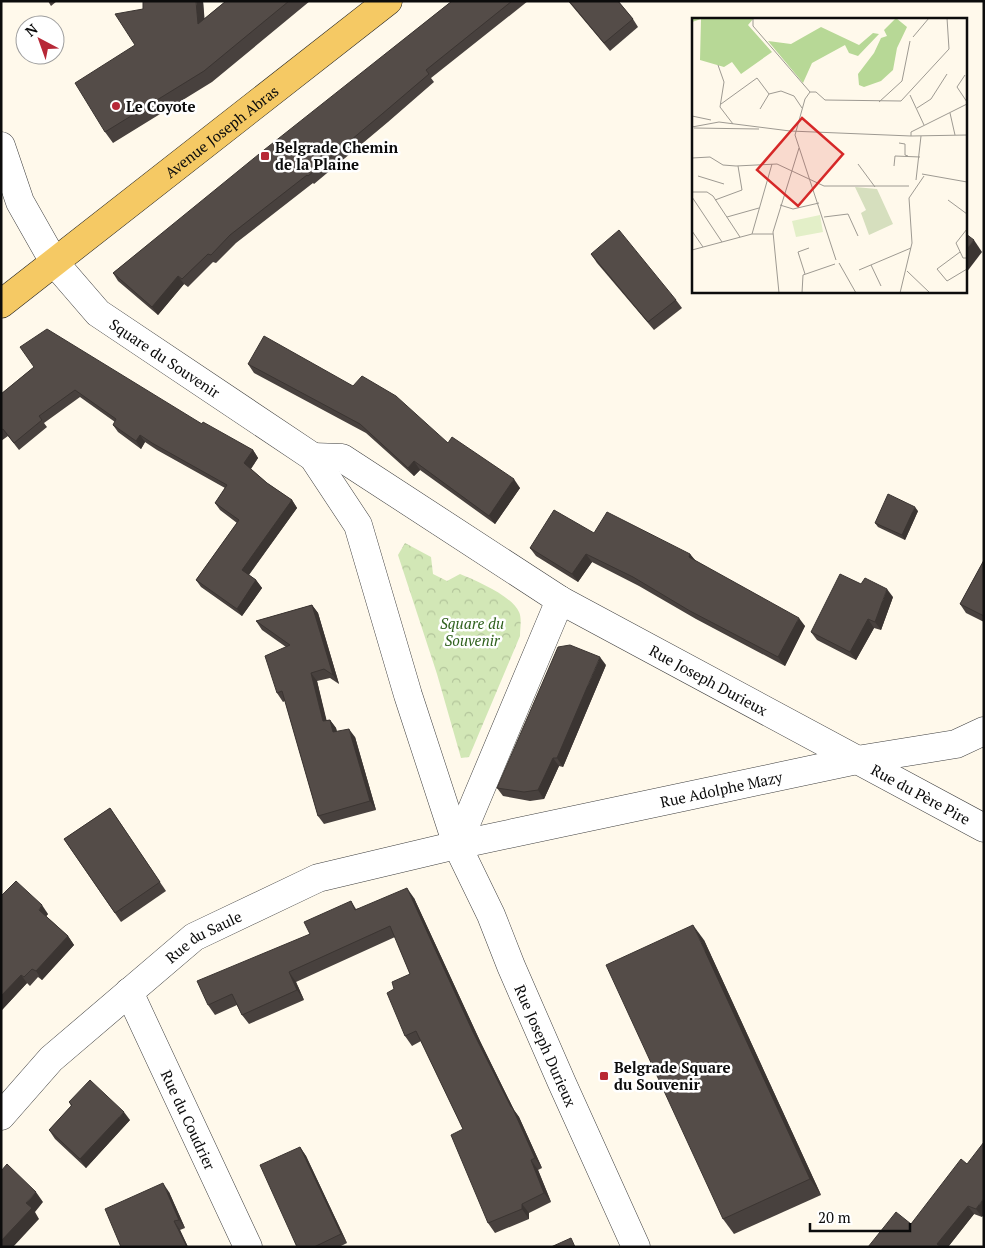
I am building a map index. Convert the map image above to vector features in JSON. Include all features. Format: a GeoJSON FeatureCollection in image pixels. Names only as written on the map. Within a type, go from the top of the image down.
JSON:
{"type":"FeatureCollection","features":[{"type":"Feature","properties":{"kind":"main road","name":"Avenue Joseph Abras"},"geometry":{"type":"LineString","coordinates":[[1,304],[388,1]]}},
{"type":"Feature","properties":{"kind":"street","name":"Square du Souvenir"},"geometry":{"type":"LineString","coordinates":[[1,146],[20,202],[54,262],[98,313],[313,457],[358,525],[408,695],[457,844]]}},
{"type":"Feature","properties":{"kind":"street"},"geometry":{"type":"LineString","coordinates":[[313,457],[342,458],[560,600],[457,844]]}},
{"type":"Feature","properties":{"kind":"street","name":"Rue Joseph Durieux"},"geometry":{"type":"LineString","coordinates":[[560,600],[857,760]]}},
{"type":"Feature","properties":{"kind":"street","name":"Rue Adolphe Mazy"},"geometry":{"type":"LineString","coordinates":[[457,844],[857,760],[956,744],[984,730]]}},
{"type":"Feature","properties":{"kind":"street","name":"Rue du Père Pire"},"geometry":{"type":"LineString","coordinates":[[857,760],[984,828]]}},
{"type":"Feature","properties":{"kind":"street","name":"Rue Joseph Durieux"},"geometry":{"type":"LineString","coordinates":[[457,844],[491,915],[543,1038],[636,1247]]}},
{"type":"Feature","properties":{"kind":"street","name":"Rue du Saule"},"geometry":{"type":"LineString","coordinates":[[1,1116],[50,1059],[194,938],[318,878],[457,844]]}},
{"type":"Feature","properties":{"kind":"street","name":"Rue du Coudrier"},"geometry":{"type":"LineString","coordinates":[[129,992],[248,1247]]}},
{"type":"Feature","properties":{"kind":"green space","name":"Square du Souvenir"},"geometry":{"type":"Polygon","coordinates":[[[405,543],[431,557],[433,574],[447,581],[460,574],[502,595],[515,606],[520,614],[520,636],[469,757],[461,758],[437,674],[398,555],[405,543]]]}},
{"type":"Feature","properties":{"kind":"building"},"geometry":{"type":"Polygon","coordinates":[[[143,1],[196,1],[198,24],[226,1],[289,1],[204,71],[105,132],[75,83],[135,45],[115,14],[143,9],[143,1]]]}},
{"type":"Feature","properties":{"kind":"building"},"geometry":{"type":"Polygon","coordinates":[[[452,1],[512,1],[426,70],[429,74],[308,176],[230,235],[211,255],[208,254],[182,279],[178,276],[152,307],[113,273],[264,150],[452,1]]]}},
{"type":"Feature","properties":{"kind":"building"},"geometry":{"type":"Polygon","coordinates":[[[569,1],[618,1],[633,19],[604,43],[569,1]]]}},
{"type":"Feature","properties":{"kind":"building"},"geometry":{"type":"Polygon","coordinates":[[[619,230],[676,300],[648,322],[591,254],[619,230]]]}},
{"type":"Feature","properties":{"kind":"building"},"geometry":{"type":"Polygon","coordinates":[[[968,236],[974,240],[968,247],[968,236]]]}},
{"type":"Feature","properties":{"kind":"building"},"geometry":{"type":"Polygon","coordinates":[[[47,329],[202,424],[203,422],[253,450],[244,463],[267,483],[292,500],[242,570],[256,580],[237,609],[196,580],[239,520],[215,503],[227,485],[140,435],[136,441],[113,425],[116,419],[75,390],[39,416],[42,420],[14,443],[3,429],[1,430],[1,394],[34,367],[20,347],[47,329]]]}},
{"type":"Feature","properties":{"kind":"building"},"geometry":{"type":"Polygon","coordinates":[[[264,336],[353,386],[362,376],[396,396],[448,443],[452,437],[514,479],[489,516],[414,461],[408,468],[360,424],[248,364],[264,336]]]}},
{"type":"Feature","properties":{"kind":"building"},"geometry":{"type":"Polygon","coordinates":[[[888,494],[915,507],[902,535],[875,523],[888,494]]]}},
{"type":"Feature","properties":{"kind":"building"},"geometry":{"type":"Polygon","coordinates":[[[554,510],[594,533],[607,512],[690,554],[689,557],[799,618],[778,657],[690,611],[633,577],[586,554],[572,574],[530,548],[554,510]]]}},
{"type":"Feature","properties":{"kind":"building"},"geometry":{"type":"Polygon","coordinates":[[[984,560],[984,616],[960,604],[984,560]]]}},
{"type":"Feature","properties":{"kind":"building"},"geometry":{"type":"Polygon","coordinates":[[[840,574],[861,584],[865,578],[887,589],[875,622],[868,619],[850,652],[811,632],[840,574]]]}},
{"type":"Feature","properties":{"kind":"building"},"geometry":{"type":"Polygon","coordinates":[[[312,605],[333,675],[324,669],[311,673],[323,721],[330,720],[333,732],[349,729],[370,801],[318,816],[282,691],[277,693],[265,656],[290,645],[256,621],[312,605]]]}},
{"type":"Feature","properties":{"kind":"building"},"geometry":{"type":"Polygon","coordinates":[[[570,645],[600,657],[557,758],[553,758],[538,790],[524,792],[497,788],[558,647],[570,645]]]}},
{"type":"Feature","properties":{"kind":"building"},"geometry":{"type":"Polygon","coordinates":[[[110,808],[160,882],[115,913],[64,839],[110,808]]]}},
{"type":"Feature","properties":{"kind":"building"},"geometry":{"type":"Polygon","coordinates":[[[16,881],[42,905],[39,910],[68,936],[36,971],[32,969],[24,977],[21,975],[1,996],[1,896],[16,881]]]}},
{"type":"Feature","properties":{"kind":"building"},"geometry":{"type":"Polygon","coordinates":[[[407,888],[473,1032],[512,1107],[535,1158],[531,1160],[544,1193],[522,1204],[522,1209],[488,1223],[451,1135],[463,1129],[416,1031],[405,1036],[387,993],[394,989],[392,982],[410,974],[390,926],[289,972],[297,990],[242,1015],[232,994],[208,1005],[197,981],[310,934],[304,922],[351,901],[355,910],[407,888]]]}},
{"type":"Feature","properties":{"kind":"building"},"geometry":{"type":"Polygon","coordinates":[[[693,925],[810,1179],[723,1219],[606,965],[693,925]]]}},
{"type":"Feature","properties":{"kind":"building"},"geometry":{"type":"Polygon","coordinates":[[[90,1080],[124,1112],[80,1159],[49,1130],[72,1105],[69,1102],[90,1080]]]}},
{"type":"Feature","properties":{"kind":"building"},"geometry":{"type":"Polygon","coordinates":[[[984,1142],[984,1198],[976,1209],[968,1206],[937,1244],[941,1247],[868,1247],[896,1212],[911,1224],[961,1159],[967,1164],[984,1142]]]}},
{"type":"Feature","properties":{"kind":"building"},"geometry":{"type":"Polygon","coordinates":[[[300,1147],[341,1234],[314,1247],[297,1247],[260,1165],[300,1147]]]}},
{"type":"Feature","properties":{"kind":"building"},"geometry":{"type":"Polygon","coordinates":[[[7,1164],[36,1192],[26,1203],[32,1208],[1,1241],[1,1171],[7,1164]]]}},
{"type":"Feature","properties":{"kind":"building"},"geometry":{"type":"Polygon","coordinates":[[[163,1183],[179,1220],[174,1221],[187,1247],[121,1247],[105,1209],[163,1183]]]}},
{"type":"Feature","properties":{"kind":"building"},"geometry":{"type":"Polygon","coordinates":[[[571,1238],[575,1247],[551,1247],[571,1238]]]}},
{"type":"Feature","properties":{"kind":"place","name":"Le Coyote"},"geometry":{"type":"Point","coordinates":[116,106]}},
{"type":"Feature","properties":{"kind":"place","name":"Belgrade Chemin de la Plaine"},"geometry":{"type":"Point","coordinates":[265,156]}},
{"type":"Feature","properties":{"kind":"place","name":"Belgrade Square du Souvenir"},"geometry":{"type":"Point","coordinates":[604,1076]}}]}
